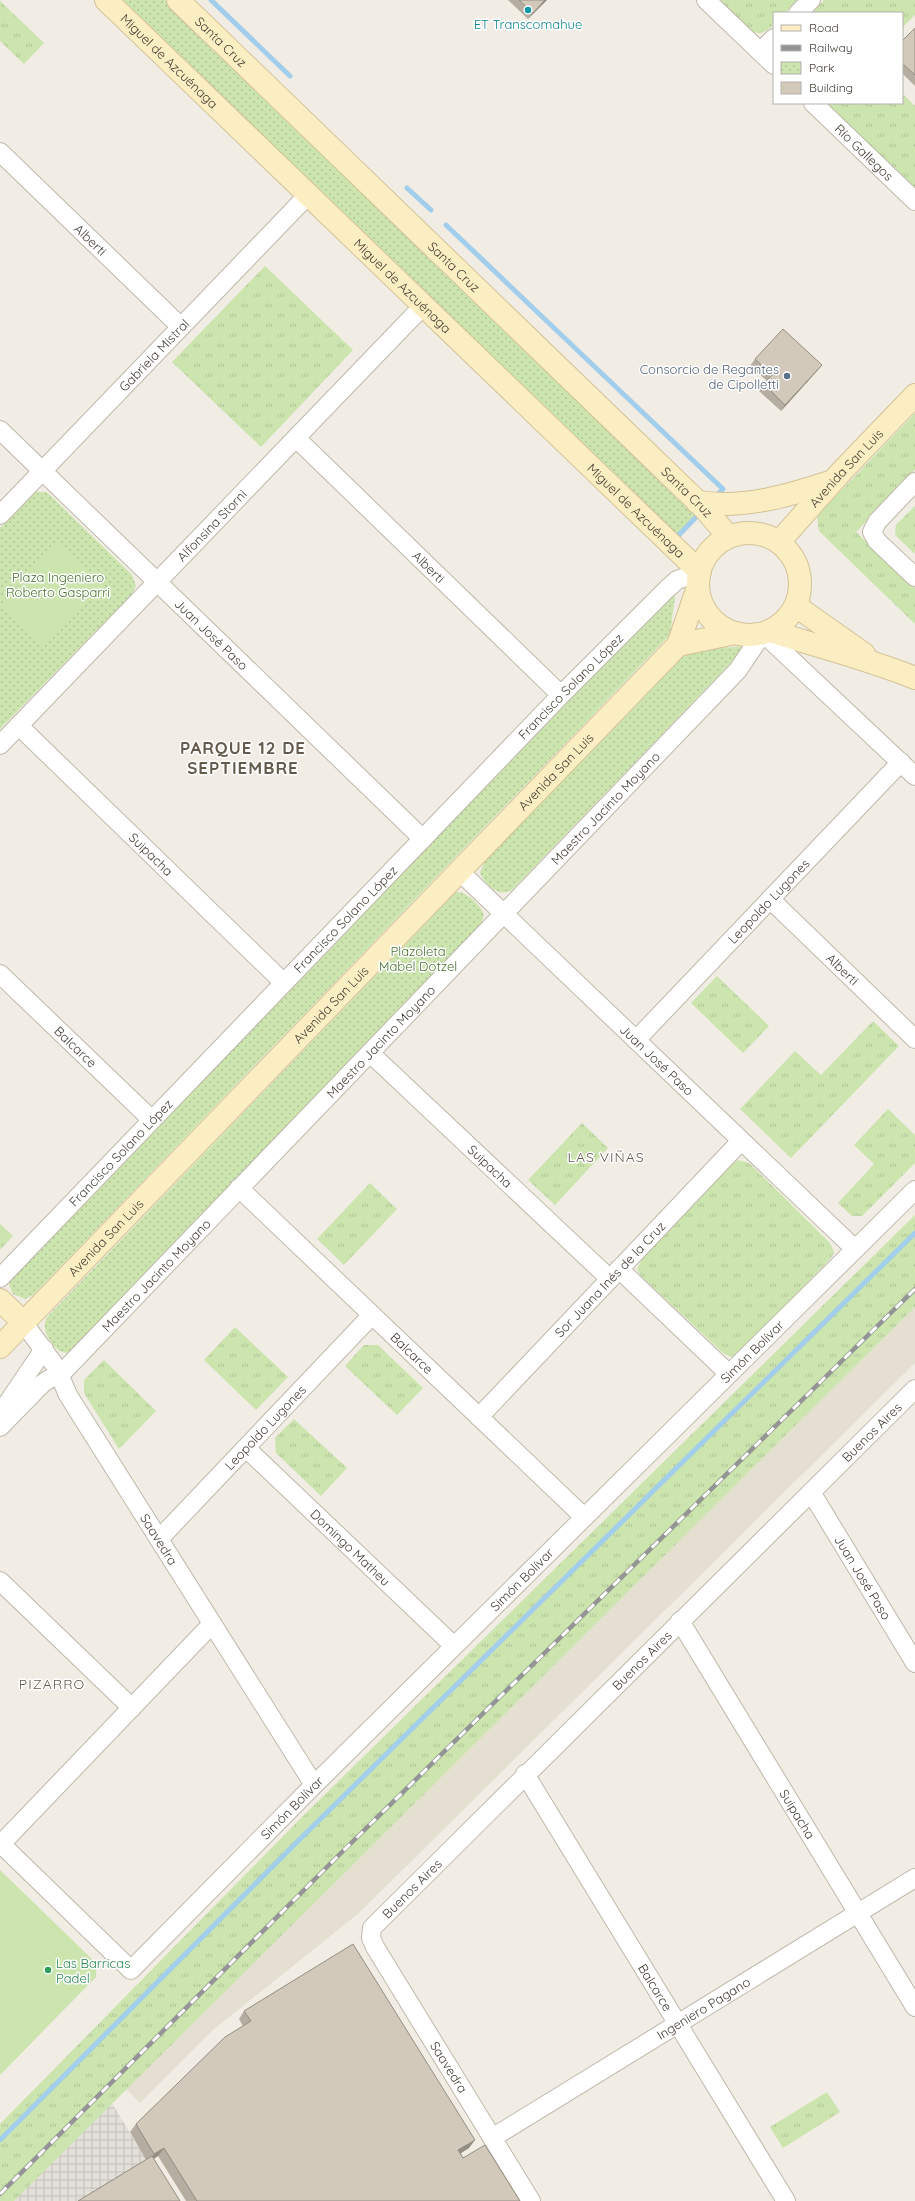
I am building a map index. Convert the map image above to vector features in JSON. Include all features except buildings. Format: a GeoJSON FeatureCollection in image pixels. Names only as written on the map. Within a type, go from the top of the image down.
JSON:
{"type":"FeatureCollection","features":[{"type":"Feature","properties":{"kind":"main road","name":"Miguel de Azcuénaga"},"geometry":{"type":"LineString","coordinates":[[106,0],[423,306],[699,579]]}},
{"type":"Feature","properties":{"kind":"main road","name":"Santa Cruz"},"geometry":{"type":"LineString","coordinates":[[178,0],[697,502],[728,536]]}},
{"type":"Feature","properties":{"kind":"main road","name":"Avenida San Luis"},"geometry":{"type":"LineString","coordinates":[[779,542],[834,480],[915,395]]}},
{"type":"Feature","properties":{"kind":"main road"},"geometry":{"type":"LineString","coordinates":[[697,502],[723,505],[761,502],[834,480]]}},
{"type":"Feature","properties":{"kind":"main road","name":"Avenida San Luis"},"geometry":{"type":"LineString","coordinates":[[0,1347],[458,870],[678,645],[699,579],[702,561],[713,547],[728,536],[745,532],[763,534],[779,542],[792,554],[799,571],[801,588],[796,606],[786,620],[767,632]]}},
{"type":"Feature","properties":{"kind":"main road"},"geometry":{"type":"LineString","coordinates":[[699,579],[699,596],[706,613],[719,626],[736,633],[753,635],[767,632],[875,662],[915,678]]}},
{"type":"Feature","properties":{"kind":"main road"},"geometry":{"type":"LineString","coordinates":[[796,606],[875,662]]}},
{"type":"Feature","properties":{"kind":"main road"},"geometry":{"type":"LineString","coordinates":[[678,645],[736,633]]}},
{"type":"Feature","properties":{"kind":"main road","name":"Saavedra"},"geometry":{"type":"LineString","coordinates":[[0,1300],[23,1322]]}},
{"type":"Feature","properties":{"kind":"street"},"geometry":{"type":"LineString","coordinates":[[706,0],[773,64]]}},
{"type":"Feature","properties":{"kind":"street"},"geometry":{"type":"LineString","coordinates":[[799,12],[811,0]]}},
{"type":"Feature","properties":{"kind":"street"},"geometry":{"type":"LineString","coordinates":[[760,52],[773,39]]}},
{"type":"Feature","properties":{"kind":"street","name":"Río Gallegos"},"geometry":{"type":"LineString","coordinates":[[814,104],[915,200]]}},
{"type":"Feature","properties":{"kind":"street","name":"Alberti"},"geometry":{"type":"LineString","coordinates":[[0,152],[181,327]]}},
{"type":"Feature","properties":{"kind":"street","name":"Gabriela Mistral"},"geometry":{"type":"LineString","coordinates":[[0,515],[308,195]]}},
{"type":"Feature","properties":{"kind":"street","name":"Alfonsina Storni"},"geometry":{"type":"LineString","coordinates":[[0,745],[423,306]]}},
{"type":"Feature","properties":{"kind":"street","name":"Juan José Paso"},"geometry":{"type":"LineString","coordinates":[[0,430],[423,839]]}},
{"type":"Feature","properties":{"kind":"street","name":"Alberti"},"geometry":{"type":"LineString","coordinates":[[296,438],[561,695]]}},
{"type":"Feature","properties":{"kind":"street"},"geometry":{"type":"LineString","coordinates":[[915,482],[877,522],[872,532],[877,541],[915,577]]}},
{"type":"Feature","properties":{"kind":"street","name":"Francisco Solano López"},"geometry":{"type":"LineString","coordinates":[[0,1278],[561,695],[667,589],[678,580],[699,579]]}},
{"type":"Feature","properties":{"kind":"street"},"geometry":{"type":"LineString","coordinates":[[767,632],[915,776]]}},
{"type":"Feature","properties":{"kind":"street","name":"Maestro Jacinto Moyano"},"geometry":{"type":"LineString","coordinates":[[59,1376],[738,670],[767,632]]}},
{"type":"Feature","properties":{"kind":"street","name":"Suipacha"},"geometry":{"type":"LineString","coordinates":[[18,726],[284,983]]}},
{"type":"Feature","properties":{"kind":"street","name":"Leopoldo Lugones"},"geometry":{"type":"LineString","coordinates":[[636,1040],[901,762]]}},
{"type":"Feature","properties":{"kind":"street","name":"Juan José Paso"},"geometry":{"type":"LineString","coordinates":[[458,870],[855,1250]]}},
{"type":"Feature","properties":{"kind":"street","name":"Alberti"},"geometry":{"type":"LineString","coordinates":[[770,899],[915,1039]]}},
{"type":"Feature","properties":{"kind":"street","name":"Balcarce"},"geometry":{"type":"LineString","coordinates":[[0,974],[152,1120]]}},
{"type":"Feature","properties":{"kind":"street","name":"Suipacha"},"geometry":{"type":"LineString","coordinates":[[370,1053],[615,1274],[729,1374]]}},
{"type":"Feature","properties":{"kind":"street","name":"Sor Juana Inés de la Cruz"},"geometry":{"type":"LineString","coordinates":[[479,1417],[741,1141]]}},
{"type":"Feature","properties":{"kind":"street","name":"Balcarce"},"geometry":{"type":"LineString","coordinates":[[239,1188],[584,1517]]}},
{"type":"Feature","properties":{"kind":"street","name":"Simón Bolívar"},"geometry":{"type":"LineString","coordinates":[[1,1844],[131,1970],[314,1785],[915,1190]]}},
{"type":"Feature","properties":{"kind":"street","name":"Leopoldo Lugones"},"geometry":{"type":"LineString","coordinates":[[159,1540],[372,1315]]}},
{"type":"Feature","properties":{"kind":"street","name":"Saavedra"},"geometry":{"type":"LineString","coordinates":[[23,1322],[44,1349],[68,1395],[314,1785]]}},
{"type":"Feature","properties":{"kind":"street"},"geometry":{"type":"LineString","coordinates":[[0,1414],[44,1349]]}},
{"type":"Feature","properties":{"kind":"street"},"geometry":{"type":"LineString","coordinates":[[0,1427],[42,1384],[48,1379],[59,1376]]}},
{"type":"Feature","properties":{"kind":"street","name":"Buenos Aires"},"geometry":{"type":"LineString","coordinates":[[370,1932],[378,1920],[915,1389]]}},
{"type":"Feature","properties":{"kind":"street","name":"Domingo Matheu"},"geometry":{"type":"LineString","coordinates":[[246,1448],[454,1646]]}},
{"type":"Feature","properties":{"kind":"street","name":"Juan José Paso"},"geometry":{"type":"LineString","coordinates":[[811,1492],[915,1663]]}},
{"type":"Feature","properties":{"kind":"street"},"geometry":{"type":"LineString","coordinates":[[0,1582],[132,1708]]}},
{"type":"Feature","properties":{"kind":"street","name":"Suipacha"},"geometry":{"type":"LineString","coordinates":[[680,1621],[915,2007]]}},
{"type":"Feature","properties":{"kind":"street"},"geometry":{"type":"LineString","coordinates":[[1,1844],[212,1624]]}},
{"type":"Feature","properties":{"kind":"street","name":"Balcarce"},"geometry":{"type":"LineString","coordinates":[[525,1774],[786,2201]]}},
{"type":"Feature","properties":{"kind":"street","name":"Ingeniero Pagano"},"geometry":{"type":"LineString","coordinates":[[492,2138],[915,1878]]}},
{"type":"Feature","properties":{"kind":"street","name":"Saavedra"},"geometry":{"type":"LineString","coordinates":[[370,1932],[375,1947],[531,2201]]}},
{"type":"Feature","properties":{"kind":"shaded area"},"geometry":{"type":"Polygon","coordinates":[[[915,1307],[915,1363],[359,1913],[213,2030],[140,2103],[126,2089],[915,1307]]]}},
{"type":"Feature","properties":{"kind":"shaded area"},"geometry":{"type":"Polygon","coordinates":[[[112,2103],[171,2201],[14,2201],[112,2103]]]}},
{"type":"Feature","properties":{"kind":"green space"},"geometry":{"type":"Polygon","coordinates":[[[119,0],[165,0],[698,515],[677,537],[119,0]]]}},
{"type":"Feature","properties":{"kind":"green space"},"geometry":{"type":"Polygon","coordinates":[[[719,0],[797,0],[786,12],[773,12],[773,25],[767,31],[759,33],[752,31],[719,0]]]}},
{"type":"Feature","properties":{"kind":"green space"},"geometry":{"type":"Polygon","coordinates":[[[824,0],[915,0],[915,15],[903,27],[903,12],[813,12],[824,0]]]}},
{"type":"Feature","properties":{"kind":"green space"},"geometry":{"type":"Polygon","coordinates":[[[0,1],[44,43],[24,64],[0,41],[0,1]]]}},
{"type":"Feature","properties":{"kind":"green space"},"geometry":{"type":"Polygon","coordinates":[[[903,94],[915,106],[915,188],[827,104],[903,104],[903,94]]]}},
{"type":"Feature","properties":{"kind":"green space"},"geometry":{"type":"Polygon","coordinates":[[[265,266],[353,350],[261,447],[172,362],[265,266]]]}},
{"type":"Feature","properties":{"kind":"green space"},"geometry":{"type":"Polygon","coordinates":[[[915,413],[915,470],[856,532],[915,588],[915,624],[819,531],[817,516],[915,413]]]}},
{"type":"Feature","properties":{"kind":"green space","name":"Plaza Ingeniero Roberto Gasparri"},"geometry":{"type":"Polygon","coordinates":[[[36,492],[46,492],[53,498],[132,575],[136,586],[132,594],[0,729],[0,528],[36,492]]]}},
{"type":"Feature","properties":{"kind":"green space"},"geometry":{"type":"Polygon","coordinates":[[[915,506],[915,554],[895,535],[896,525],[915,506]]]}},
{"type":"Feature","properties":{"kind":"green space"},"geometry":{"type":"Polygon","coordinates":[[[58,544],[102,585],[43,648],[0,605],[58,544]]]}},
{"type":"Feature","properties":{"kind":"green space"},"geometry":{"type":"Polygon","coordinates":[[[676,589],[670,635],[33,1295],[25,1299],[13,1294],[9,1285],[12,1276],[676,589]]]}},
{"type":"Feature","properties":{"kind":"green space"},"geometry":{"type":"Polygon","coordinates":[[[747,646],[513,889],[508,892],[503,892],[489,886],[482,878],[480,873],[485,861],[687,650],[747,646]]]}},
{"type":"Feature","properties":{"kind":"green space","name":"Plazoleta Mabel Dotzel"},"geometry":{"type":"Polygon","coordinates":[[[456,892],[460,892],[473,899],[480,907],[484,915],[481,924],[72,1350],[67,1353],[59,1351],[49,1339],[45,1330],[48,1316],[456,892]]]}},
{"type":"Feature","properties":{"kind":"green space"},"geometry":{"type":"Polygon","coordinates":[[[717,976],[769,1026],[743,1053],[691,1003],[717,976]]]}},
{"type":"Feature","properties":{"kind":"green space"},"geometry":{"type":"Polygon","coordinates":[[[873,1021],[899,1046],[791,1158],[740,1109],[795,1051],[821,1075],[873,1021]]]}},
{"type":"Feature","properties":{"kind":"green space"},"geometry":{"type":"Polygon","coordinates":[[[888,1109],[915,1135],[915,1163],[862,1216],[852,1216],[838,1203],[874,1164],[854,1145],[888,1109]]]}},
{"type":"Feature","properties":{"kind":"green space"},"geometry":{"type":"Polygon","coordinates":[[[582,1123],[608,1148],[555,1205],[528,1180],[582,1123]]]}},
{"type":"Feature","properties":{"kind":"green space"},"geometry":{"type":"Polygon","coordinates":[[[738,1160],[749,1163],[830,1243],[834,1252],[831,1258],[737,1354],[731,1357],[723,1353],[640,1275],[637,1269],[642,1259],[731,1165],[738,1160]]]}},
{"type":"Feature","properties":{"kind":"green space"},"geometry":{"type":"Polygon","coordinates":[[[370,1183],[397,1209],[344,1265],[317,1239],[370,1183]]]}},
{"type":"Feature","properties":{"kind":"green space"},"geometry":{"type":"Polygon","coordinates":[[[915,1215],[915,1307],[14,2201],[0,2201],[0,2124],[303,1816],[915,1215]]]}},
{"type":"Feature","properties":{"kind":"green space"},"geometry":{"type":"Polygon","coordinates":[[[0,1224],[13,1236],[0,1250],[0,1224]]]}},
{"type":"Feature","properties":{"kind":"green space"},"geometry":{"type":"Polygon","coordinates":[[[235,1327],[288,1377],[256,1410],[204,1360],[235,1327]]]}},
{"type":"Feature","properties":{"kind":"green space"},"geometry":{"type":"Polygon","coordinates":[[[364,1345],[378,1345],[423,1388],[397,1415],[345,1366],[364,1345]]]}},
{"type":"Feature","properties":{"kind":"green space"},"geometry":{"type":"Polygon","coordinates":[[[104,1360],[156,1411],[119,1449],[84,1393],[84,1380],[104,1360]]]}},
{"type":"Feature","properties":{"kind":"green space"},"geometry":{"type":"Polygon","coordinates":[[[294,1419],[347,1468],[321,1496],[276,1453],[275,1438],[294,1419]]]}},
{"type":"Feature","properties":{"kind":"green space","name":"Las Barricas Padel"},"geometry":{"type":"Polygon","coordinates":[[[0,1870],[96,1963],[96,1977],[0,2075],[0,1870]]]}},
{"type":"Feature","properties":{"kind":"green space"},"geometry":{"type":"Polygon","coordinates":[[[827,2092],[840,2112],[783,2148],[770,2127],[827,2092]]]}},
{"type":"Feature","properties":{"kind":"waterway"},"geometry":{"type":"LineString","coordinates":[[211,0],[290,76]]}},
{"type":"Feature","properties":{"kind":"waterway"},"geometry":{"type":"LineString","coordinates":[[407,188],[431,210]]}},
{"type":"Feature","properties":{"kind":"waterway"},"geometry":{"type":"LineString","coordinates":[[446,225],[723,489],[715,497]]}},
{"type":"Feature","properties":{"kind":"waterway"},"geometry":{"type":"LineString","coordinates":[[673,541],[701,512]]}},
{"type":"Feature","properties":{"kind":"waterway"},"geometry":{"type":"LineString","coordinates":[[0,2140],[297,1842],[915,1233]]}},
{"type":"Feature","properties":{"kind":"railway"},"geometry":{"type":"LineString","coordinates":[[0,2194],[341,1853],[915,1289]]}},
{"type":"Feature","properties":{"kind":"place","name":"ET Transcomahue"},"geometry":{"type":"Point","coordinates":[528,10]}},
{"type":"Feature","properties":{"kind":"place","name":"Consorcio de Regantes de Cipolletti"},"geometry":{"type":"Point","coordinates":[787,376]}},
{"type":"Feature","properties":{"kind":"place","name":"Las Barricas Padel"},"geometry":{"type":"Point","coordinates":[48,1970]}},
{"type":"Feature","properties":{"kind":"district","name":"PARQUE 12 DE SEPTIEMBRE"},"geometry":{"type":"Point","coordinates":[243,758]}},
{"type":"Feature","properties":{"kind":"district","name":"LAS VIÑAS"},"geometry":{"type":"Point","coordinates":[606,1157]}},
{"type":"Feature","properties":{"kind":"district","name":"PIZARRO"},"geometry":{"type":"Point","coordinates":[52,1684]}}]}
